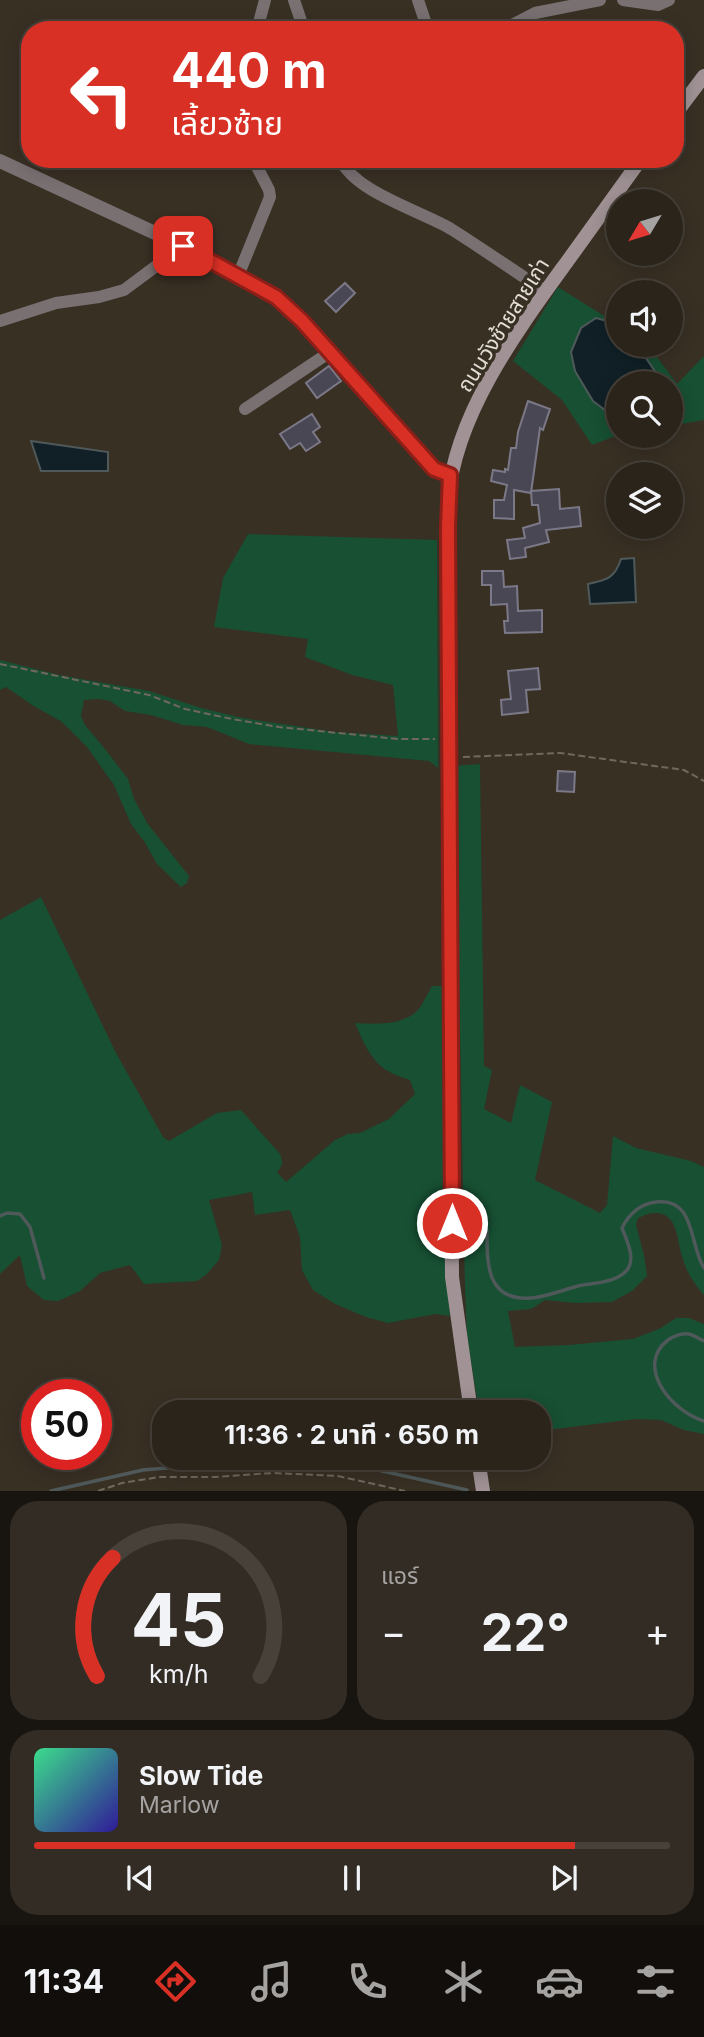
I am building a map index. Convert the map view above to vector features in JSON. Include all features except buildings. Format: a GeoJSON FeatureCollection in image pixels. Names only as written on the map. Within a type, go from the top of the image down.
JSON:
{"type":"FeatureCollection","features":[{"type":"Feature","properties":{"kind":"main road"},"geometry":{"type":"LineString","coordinates":[[684,102],[704,76]]}},
{"type":"Feature","properties":{"kind":"main road","name":"ถนนวังซ้ายสายเก่า"},"geometry":{"type":"LineString","coordinates":[[469,1400],[452,1278],[450,475],[464,433],[512,340],[634,168]]}},
{"type":"Feature","properties":{"kind":"main road"},"geometry":{"type":"LineString","coordinates":[[480,1470],[483,1491]]}},
{"type":"Feature","properties":{"kind":"street"},"geometry":{"type":"LineString","coordinates":[[259,21],[265,0]]}},
{"type":"Feature","properties":{"kind":"street"},"geometry":{"type":"LineString","coordinates":[[294,0],[301,21]]}},
{"type":"Feature","properties":{"kind":"street"},"geometry":{"type":"LineString","coordinates":[[418,0],[425,21]]}},
{"type":"Feature","properties":{"kind":"street"},"geometry":{"type":"LineString","coordinates":[[519,21],[535,13],[600,0]]}},
{"type":"Feature","properties":{"kind":"street"},"geometry":{"type":"LineString","coordinates":[[623,0],[657,5],[669,0]]}},
{"type":"Feature","properties":{"kind":"street"},"geometry":{"type":"LineString","coordinates":[[0,161],[183,246],[276,297],[302,321],[434,469],[450,475]]}},
{"type":"Feature","properties":{"kind":"street"},"geometry":{"type":"LineString","coordinates":[[238,276],[270,197],[258,168]]}},
{"type":"Feature","properties":{"kind":"street"},"geometry":{"type":"LineString","coordinates":[[346,168],[352,177],[449,228],[545,291]]}},
{"type":"Feature","properties":{"kind":"street"},"geometry":{"type":"LineString","coordinates":[[0,321],[56,303],[99,297],[124,290],[183,246]]}},
{"type":"Feature","properties":{"kind":"street"},"geometry":{"type":"LineString","coordinates":[[245,409],[330,352]]}},
{"type":"Feature","properties":{"kind":"path"},"geometry":{"type":"LineString","coordinates":[[0,664],[149,695],[185,709],[278,727],[398,739],[449,738]]}},
{"type":"Feature","properties":{"kind":"path"},"geometry":{"type":"LineString","coordinates":[[449,758],[560,753],[684,770],[704,781]]}},
{"type":"Feature","properties":{"kind":"path"},"geometry":{"type":"LineString","coordinates":[[98,1491],[122,1483],[159,1477],[273,1473],[338,1475],[405,1491]]}},
{"type":"Feature","properties":{"kind":"green space"},"geometry":{"type":"Polygon","coordinates":[[[558,287],[606,317],[606,357],[657,357],[667,371],[606,371],[606,440],[592,445],[562,400],[513,361],[558,287]]]}},
{"type":"Feature","properties":{"kind":"green space"},"geometry":{"type":"Polygon","coordinates":[[[704,356],[704,420],[683,424],[683,378],[704,356]]]}},
{"type":"Feature","properties":{"kind":"green space"},"geometry":{"type":"Polygon","coordinates":[[[248,534],[437,540],[438,768],[429,761],[249,744],[207,727],[183,725],[151,715],[125,711],[110,701],[84,700],[81,716],[85,725],[128,779],[134,799],[147,823],[189,876],[187,883],[181,887],[157,864],[131,824],[114,785],[87,747],[62,722],[6,687],[0,690],[0,660],[59,675],[149,691],[243,718],[335,732],[398,736],[393,685],[352,675],[305,657],[308,639],[214,627],[223,578],[248,534]]]}},
{"type":"Feature","properties":{"kind":"green space"},"geometry":{"type":"Polygon","coordinates":[[[480,764],[484,1066],[492,1070],[484,1109],[511,1123],[520,1085],[552,1102],[535,1180],[600,1213],[607,1205],[613,1136],[636,1148],[691,1161],[704,1167],[704,1295],[686,1267],[672,1222],[662,1214],[648,1214],[638,1218],[636,1225],[647,1276],[632,1291],[612,1302],[545,1300],[531,1309],[508,1311],[515,1347],[633,1339],[661,1328],[676,1318],[689,1318],[704,1324],[704,1434],[684,1430],[661,1420],[636,1419],[551,1430],[551,1400],[477,1400],[467,1335],[465,1289],[455,766],[480,764]]]}},
{"type":"Feature","properties":{"kind":"green space"},"geometry":{"type":"Polygon","coordinates":[[[41,897],[115,1051],[163,1137],[169,1141],[217,1113],[241,1110],[280,1154],[282,1164],[277,1172],[286,1182],[335,1140],[348,1134],[360,1133],[389,1119],[415,1094],[410,1080],[390,1072],[377,1062],[355,1023],[388,1023],[411,1016],[419,1009],[432,986],[445,986],[447,1281],[450,1316],[436,1314],[388,1323],[335,1304],[313,1290],[302,1270],[300,1237],[290,1210],[255,1215],[252,1192],[209,1200],[222,1245],[219,1260],[197,1281],[144,1284],[130,1265],[100,1273],[80,1291],[58,1301],[44,1300],[27,1286],[20,1255],[0,1274],[0,920],[41,897]]]}},
{"type":"Feature","properties":{"kind":"shaded area"},"geometry":{"type":"Polygon","coordinates":[[[596,318],[606,321],[606,357],[645,357],[655,371],[606,371],[606,411],[593,401],[575,371],[571,352],[581,328],[596,318]]]}},
{"type":"Feature","properties":{"kind":"shaded area"},"geometry":{"type":"Polygon","coordinates":[[[31,441],[108,452],[108,471],[41,471],[31,441]]]}},
{"type":"Feature","properties":{"kind":"shaded area"},"geometry":{"type":"Polygon","coordinates":[[[634,558],[636,602],[590,604],[588,584],[609,577],[621,559],[634,558]]]}},
{"type":"Feature","properties":{"kind":"waterway"},"geometry":{"type":"LineString","coordinates":[[487,1230],[492,1278],[497,1287],[516,1297],[543,1296],[608,1281],[624,1273],[631,1257],[622,1228],[636,1210],[656,1202],[669,1202],[685,1215],[704,1268]]}},
{"type":"Feature","properties":{"kind":"waterway"},"geometry":{"type":"LineString","coordinates":[[0,1216],[7,1213],[20,1214],[30,1227],[44,1278]]}},
{"type":"Feature","properties":{"kind":"waterway"},"geometry":{"type":"LineString","coordinates":[[704,1341],[689,1334],[675,1336],[658,1351],[655,1362],[656,1375],[670,1398],[680,1408],[704,1421]]}},
{"type":"Feature","properties":{"kind":"waterway"},"geometry":{"type":"LineString","coordinates":[[51,1491],[143,1470],[275,1459],[360,1466],[467,1490]]}},
{"type":"Feature","properties":{"kind":"route"},"geometry":{"type":"LineString","coordinates":[[183,246],[276,297],[302,321],[434,469],[450,475],[448,527],[452,1223]]}}]}
